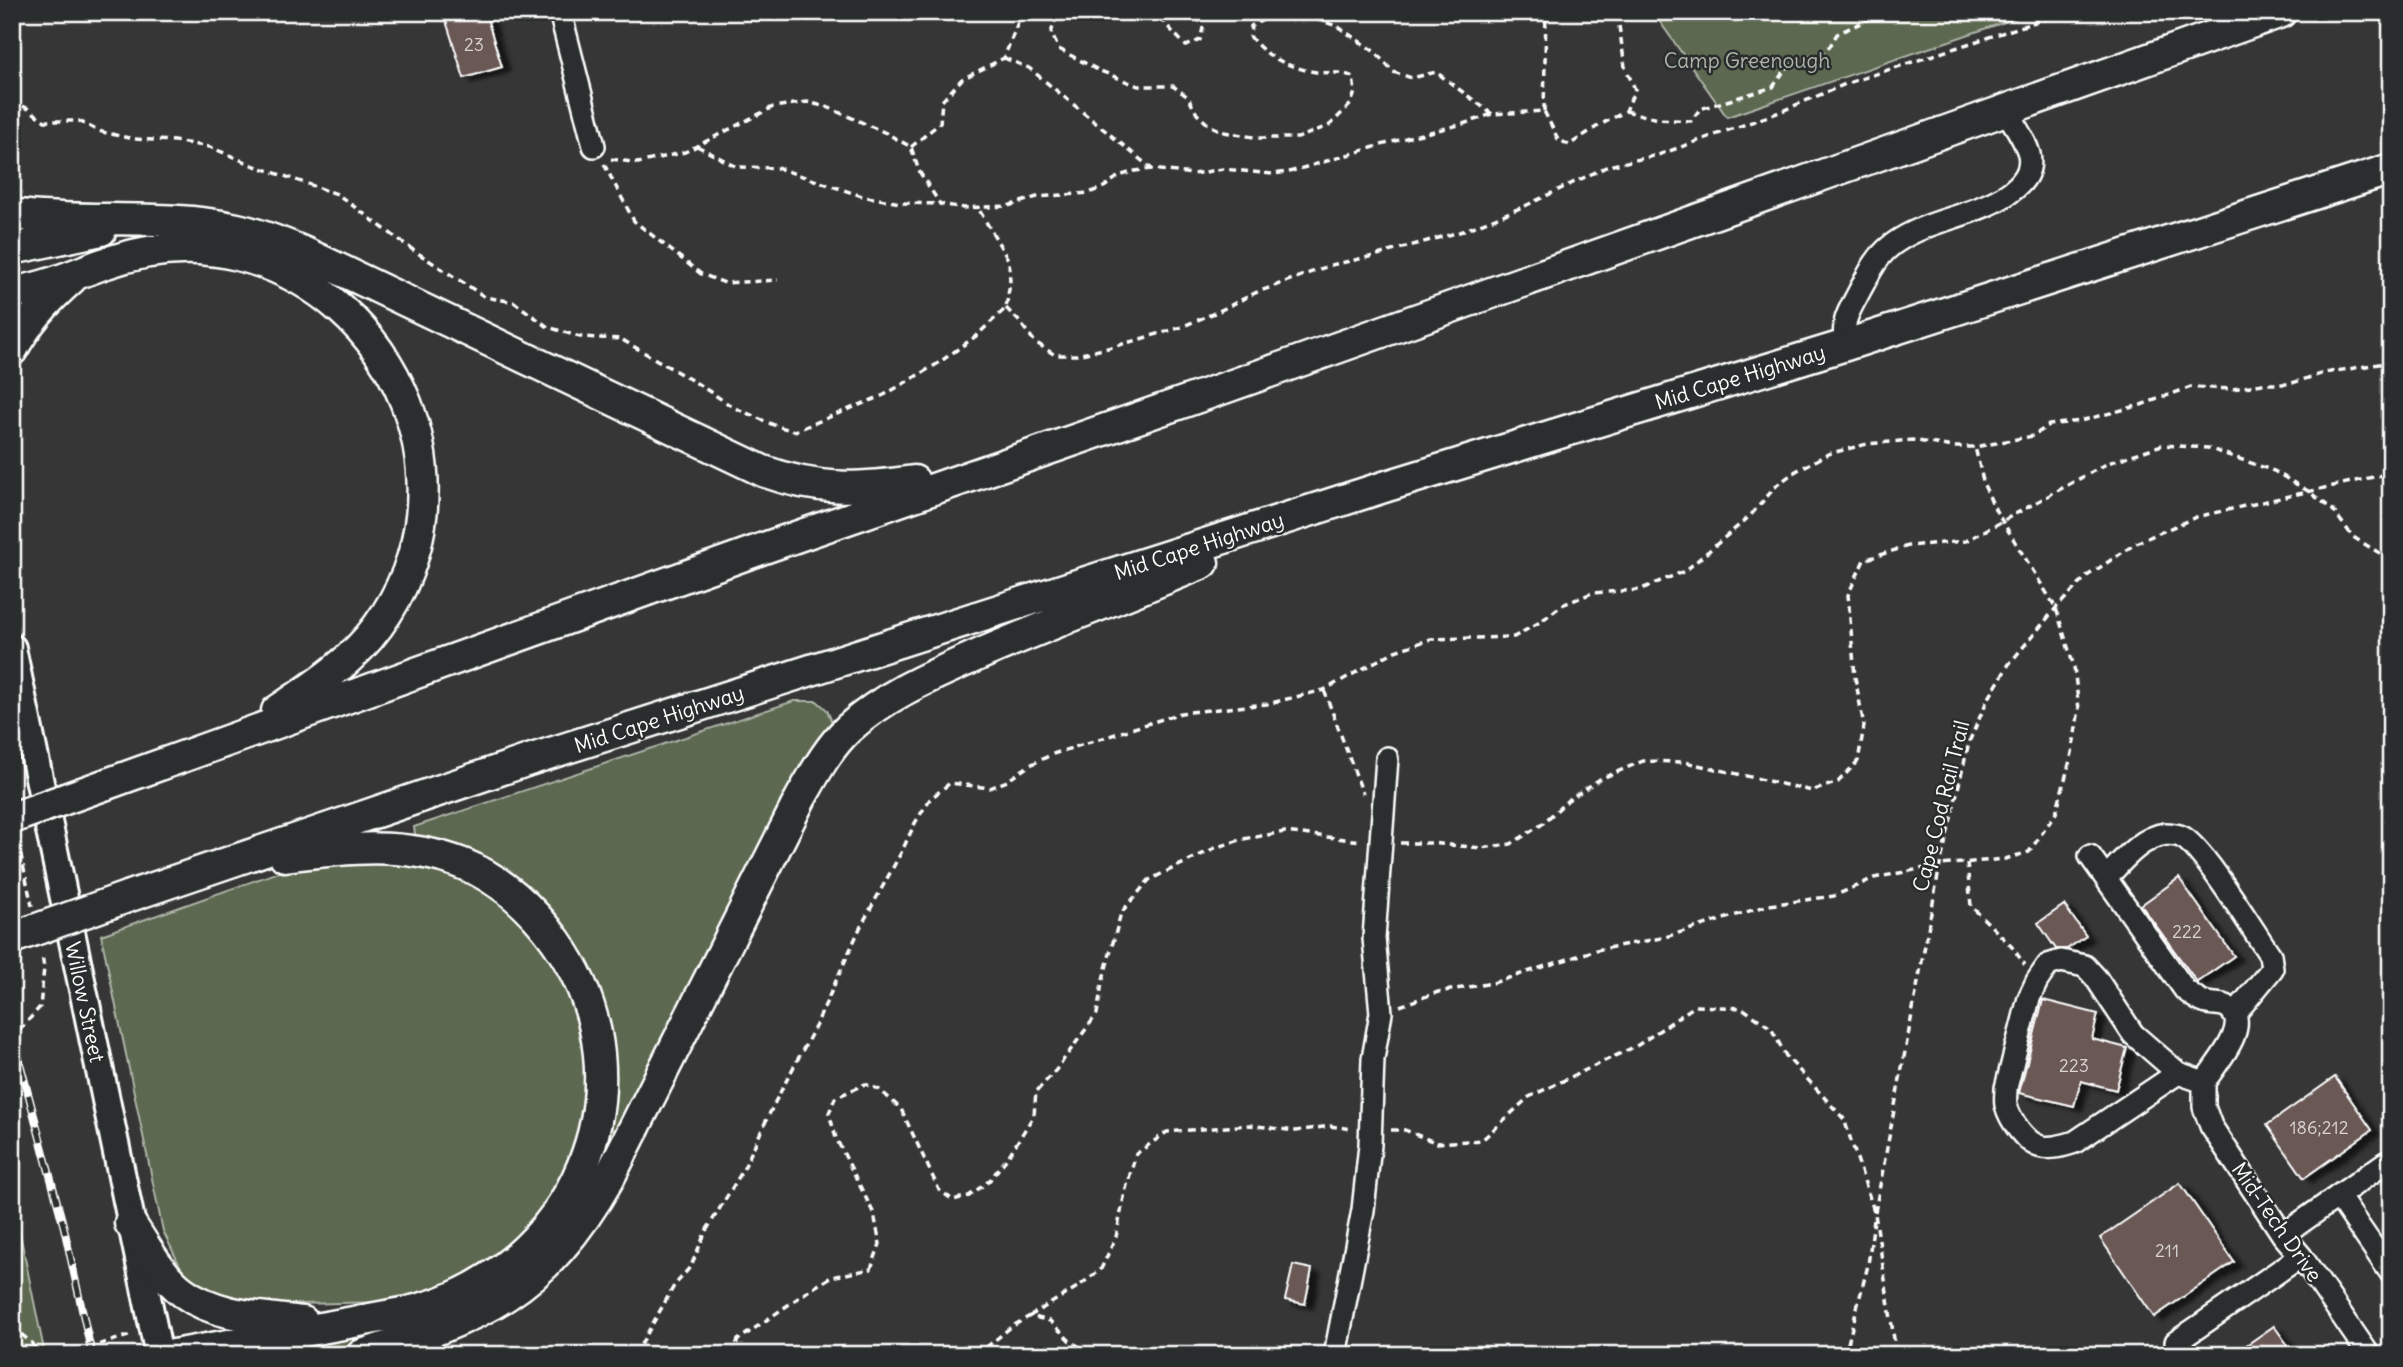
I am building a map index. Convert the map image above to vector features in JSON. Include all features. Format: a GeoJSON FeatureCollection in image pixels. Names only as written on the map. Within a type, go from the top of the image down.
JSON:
{"type":"FeatureCollection","features":[{"type":"Feature","properties":{"kind":"highway"},"geometry":{"type":"LineString","coordinates":[[12,818],[979,471],[1224,388],[2281,12]]}},
{"type":"Feature","properties":{"kind":"highway","name":"Mid Cape Highway"},"geometry":{"type":"LineString","coordinates":[[12,938],[529,760],[1387,486],[1846,345],[2391,169]]}},
{"type":"Feature","properties":{"kind":"highway"},"geometry":{"type":"LineString","coordinates":[[12,214],[160,222]]}},
{"type":"Feature","properties":{"kind":"highway"},"geometry":{"type":"LineString","coordinates":[[12,249],[126,225],[160,222],[185,221],[239,229],[281,242],[737,459],[786,479],[817,486],[850,488],[979,471]]}},
{"type":"Feature","properties":{"kind":"highway"},"geometry":{"type":"LineString","coordinates":[[12,292],[38,287],[156,250],[232,253],[283,270],[327,298],[363,330],[385,360],[409,411],[421,462],[421,512],[412,559],[402,584],[378,626],[347,660],[307,691],[235,737]]}},
{"type":"Feature","properties":{"kind":"highway"},"geometry":{"type":"LineString","coordinates":[[12,350],[37,313],[77,274]]}},
{"type":"Feature","properties":{"kind":"highway"},"geometry":{"type":"LineString","coordinates":[[362,1355],[448,1326],[502,1300],[547,1264],[573,1235],[608,1178],[800,799],[831,748],[847,730],[890,697],[914,683],[1387,486]]}},
{"type":"Feature","properties":{"kind":"highway"},"geometry":{"type":"LineString","coordinates":[[174,1355],[408,1312],[450,1299],[492,1277],[512,1263],[549,1225],[566,1201],[578,1176],[594,1126],[599,1073],[593,1018],[574,970],[546,927],[507,890],[486,875],[464,865],[416,851],[364,847],[219,865]]}},
{"type":"Feature","properties":{"kind":"highway"},"geometry":{"type":"LineString","coordinates":[[130,1223],[170,1279],[182,1292],[202,1303],[242,1314],[335,1325]]}},
{"type":"Feature","properties":{"kind":"main road","name":"Willow Street"},"geometry":{"type":"LineString","coordinates":[[12,648],[156,1342]]}},
{"type":"Feature","properties":{"kind":"street"},"geometry":{"type":"LineString","coordinates":[[560,12],[597,152]]}},
{"type":"Feature","properties":{"kind":"street"},"geometry":{"type":"LineString","coordinates":[[1846,345],[1843,329],[1846,315],[1874,264],[1886,250],[1917,231],[1957,218],[2011,193],[2024,180],[2029,166],[2029,154],[2006,111]]}},
{"type":"Feature","properties":{"kind":"street"},"geometry":{"type":"LineString","coordinates":[[1335,1355],[1363,1210],[1373,1059],[1381,1013],[1374,939],[1387,758]]}},
{"type":"Feature","properties":{"kind":"street"},"geometry":{"type":"LineString","coordinates":[[2106,878],[2129,852],[2167,834],[2183,837],[2202,855],[2270,955],[2272,969],[2234,1015]]}},
{"type":"Feature","properties":{"kind":"street"},"geometry":{"type":"LineString","coordinates":[[2090,856],[2185,990],[2204,1002],[2226,1006],[2234,1015],[2238,1027],[2233,1040],[2204,1082],[2178,1073],[2133,1034],[2085,966],[2061,961],[2048,965],[2029,998],[2006,1088],[2006,1104],[2015,1124],[2028,1139],[2040,1147],[2058,1147],[2075,1142],[2178,1073]]}},
{"type":"Feature","properties":{"kind":"street","name":"Mid-Tech Drive"},"geometry":{"type":"LineString","coordinates":[[2204,1082],[2204,1107],[2211,1126],[2283,1235],[2301,1256],[2369,1355]]}},
{"type":"Feature","properties":{"kind":"street"},"geometry":{"type":"LineString","coordinates":[[2283,1235],[2385,1163],[2391,1164]]}},
{"type":"Feature","properties":{"kind":"street"},"geometry":{"type":"LineString","coordinates":[[2338,1196],[2391,1273]]}},
{"type":"Feature","properties":{"kind":"street"},"geometry":{"type":"LineString","coordinates":[[2176,1342],[2301,1256]]}},
{"type":"Feature","properties":{"kind":"path"},"geometry":{"type":"LineString","coordinates":[[911,147],[940,123],[942,101],[962,79],[1004,58],[1022,12]]}},
{"type":"Feature","properties":{"kind":"path"},"geometry":{"type":"LineString","coordinates":[[1069,12],[1056,18],[1051,33],[1059,49],[1098,70],[1138,86],[1173,86],[1188,97],[1197,114],[1209,125],[1224,132],[1259,138],[1298,138],[1330,125],[1351,104],[1355,92],[1353,77],[1340,71],[1316,72],[1270,57],[1250,36],[1251,26],[1271,16],[1300,14],[1337,26],[1375,52],[1393,72],[1412,78],[1436,72],[1492,114]]}},
{"type":"Feature","properties":{"kind":"path"},"geometry":{"type":"LineString","coordinates":[[1150,12],[1158,16],[1186,46],[1200,40],[1203,28],[1195,12]]}},
{"type":"Feature","properties":{"kind":"path"},"geometry":{"type":"LineString","coordinates":[[1546,12],[1544,111],[1558,139],[1569,145],[1626,111],[1634,89],[1625,67],[1617,12]]}},
{"type":"Feature","properties":{"kind":"path"},"geometry":{"type":"LineString","coordinates":[[1626,111],[1658,119],[1691,121],[1700,109],[1773,87],[1794,61],[1819,55],[1830,47],[1837,34],[1884,12]]}},
{"type":"Feature","properties":{"kind":"path"},"geometry":{"type":"LineString","coordinates":[[1006,308],[1035,342],[1055,355],[1077,355],[1112,347],[1179,328],[1255,293],[1331,265],[1463,231],[1525,206],[1608,166],[1658,155],[1777,113],[1848,83],[2066,12]]}},
{"type":"Feature","properties":{"kind":"path"},"geometry":{"type":"LineString","coordinates":[[1004,58],[1030,68],[1152,169]]}},
{"type":"Feature","properties":{"kind":"path"},"geometry":{"type":"LineString","coordinates":[[12,101],[27,107],[45,121],[79,121],[99,131],[133,139],[174,141],[210,147],[255,166],[338,194],[413,250],[485,297],[514,302],[548,327],[580,337],[621,339],[733,407],[794,431],[841,414],[895,389],[967,343],[1006,308],[1010,283],[1009,261],[978,208]]}},
{"type":"Feature","properties":{"kind":"path"},"geometry":{"type":"LineString","coordinates":[[597,152],[638,163],[685,152],[773,107],[807,102],[851,118],[911,147],[919,171],[940,204]]}},
{"type":"Feature","properties":{"kind":"path"},"geometry":{"type":"LineString","coordinates":[[698,146],[737,167],[778,168],[862,196],[978,208],[1008,206],[1037,197],[1089,193],[1104,187],[1119,176],[1152,169],[1193,174],[1223,169],[1272,174],[1289,172],[1492,114],[1544,111]]}},
{"type":"Feature","properties":{"kind":"path"},"geometry":{"type":"LineString","coordinates":[[597,152],[634,221],[701,274],[725,283],[778,280]]}},
{"type":"Feature","properties":{"kind":"path"},"geometry":{"type":"LineString","coordinates":[[635,1355],[674,1286],[691,1266],[706,1231],[743,1171],[774,1104],[816,1025],[860,928],[930,799],[950,783],[990,788],[1053,754],[1181,713],[1268,704],[1324,690],[1395,651],[1431,639],[1514,637],[1562,605],[1592,593],[1639,590],[1685,571],[1749,516],[1777,485],[1828,454],[1867,444],[1912,440],[1953,447],[1975,447],[2033,436],[2049,425],[2080,421],[2141,405],[2191,387],[2233,389],[2262,384],[2289,384],[2325,373],[2391,362]]}},
{"type":"Feature","properties":{"kind":"path"},"geometry":{"type":"LineString","coordinates":[[732,1355],[738,1340],[808,1291],[831,1277],[871,1269],[880,1244],[874,1214],[836,1138],[829,1113],[835,1098],[865,1084],[880,1090],[901,1109],[939,1190],[953,1200],[970,1196],[989,1181],[1009,1157],[1034,1115],[1036,1092],[1056,1070],[1097,1014],[1101,983],[1121,913],[1149,880],[1215,848],[1244,839],[1285,832],[1381,843],[1431,843],[1481,848],[1511,845],[1541,825],[1567,800],[1600,779],[1643,761],[1685,762],[1812,791],[1838,782],[1858,761],[1864,726],[1855,677],[1848,595],[1864,560],[1908,546],[1966,541],[2109,463],[2162,445],[2208,448],[2274,471],[2332,509],[2353,537],[2391,560]]}},
{"type":"Feature","properties":{"kind":"path"},"geometry":{"type":"LineString","coordinates":[[1381,1013],[1438,992],[1493,983],[1596,950],[1662,938],[1769,905],[1834,896],[1874,878],[1940,865],[2006,859],[2029,852],[2056,813],[2072,753],[2079,709],[2074,667],[2056,608],[2002,520],[1984,485],[1975,447]]}},
{"type":"Feature","properties":{"kind":"path","name":"Cape Cod Rail Trail"},"geometry":{"type":"LineString","coordinates":[[1845,1355],[1868,1265],[1875,1214],[1940,865],[1969,742],[1986,703],[2009,664],[2087,576],[2138,542],[2196,517],[2391,473]]}},
{"type":"Feature","properties":{"kind":"path"},"geometry":{"type":"LineString","coordinates":[[1324,690],[1364,796]]}},
{"type":"Feature","properties":{"kind":"path"},"geometry":{"type":"LineString","coordinates":[[1968,863],[1971,906],[2012,947],[2037,981]]}},
{"type":"Feature","properties":{"kind":"path"},"geometry":{"type":"LineString","coordinates":[[977,1355],[1011,1327],[1079,1286],[1101,1269],[1116,1237],[1136,1154],[1167,1132],[1249,1125],[1296,1131],[1330,1126],[1370,1131],[1405,1130],[1437,1143],[1482,1140],[1529,1097],[1638,1045],[1695,1006],[1742,1009],[1771,1028],[1786,1056],[1844,1119],[1875,1214],[1894,1355]]}},
{"type":"Feature","properties":{"kind":"path"},"geometry":{"type":"LineString","coordinates":[[1030,1316],[1050,1321],[1070,1341],[1093,1355]]}},
{"type":"Feature","properties":{"kind":"path"},"geometry":{"type":"LineString","coordinates":[[12,1327],[31,1342],[38,1355]]}},
{"type":"Feature","properties":{"kind":"path"},"geometry":{"type":"LineString","coordinates":[[78,1355],[90,1347],[156,1342]]}},
{"type":"Feature","properties":{"kind":"green space","name":"Camp Greenough"},"geometry":{"type":"Polygon","coordinates":[[[1653,12],[2034,12],[1727,117],[1653,12]]]}},
{"type":"Feature","properties":{"kind":"green space"},"geometry":{"type":"Polygon","coordinates":[[[794,701],[817,701],[827,710],[834,727],[817,745],[781,805],[692,977],[693,981],[591,1191],[572,1221],[528,1268],[477,1302],[448,1315],[328,1355],[243,1355],[416,1321],[479,1297],[519,1271],[547,1245],[570,1216],[587,1184],[600,1149],[610,1076],[607,1039],[593,982],[578,948],[559,923],[504,873],[470,853],[421,839],[415,834],[414,827],[794,701]]]}},
{"type":"Feature","properties":{"kind":"green space"},"geometry":{"type":"Polygon","coordinates":[[[384,860],[427,867],[464,879],[493,896],[541,943],[570,992],[586,1049],[586,1106],[567,1175],[518,1244],[433,1293],[381,1302],[258,1305],[219,1296],[197,1286],[181,1268],[163,1231],[101,935],[293,867],[384,860]]]}},
{"type":"Feature","properties":{"kind":"green space"},"geometry":{"type":"Polygon","coordinates":[[[12,1195],[45,1355],[12,1355],[12,1195]]]}},
{"type":"Feature","properties":{"kind":"building"},"geometry":{"type":"Polygon","coordinates":[[[474,12],[485,12],[502,67],[464,78],[446,21],[474,12]]]}},
{"type":"Feature","properties":{"kind":"building"},"geometry":{"type":"Polygon","coordinates":[[[2179,878],[2234,956],[2197,982],[2141,905],[2179,878]]]}},
{"type":"Feature","properties":{"kind":"building"},"geometry":{"type":"Polygon","coordinates":[[[2064,905],[2086,936],[2067,949],[2056,949],[2038,923],[2064,905]]]}},
{"type":"Feature","properties":{"kind":"building"},"geometry":{"type":"Polygon","coordinates":[[[2043,1000],[2098,1014],[2092,1039],[2127,1048],[2116,1090],[2081,1081],[2074,1106],[2019,1093],[2043,1000]]]}},
{"type":"Feature","properties":{"kind":"building"},"geometry":{"type":"Polygon","coordinates":[[[2335,1077],[2372,1130],[2304,1178],[2267,1125],[2335,1077]]]}},
{"type":"Feature","properties":{"kind":"building"},"geometry":{"type":"Polygon","coordinates":[[[2180,1183],[2234,1262],[2154,1317],[2100,1238],[2180,1183]]]}},
{"type":"Feature","properties":{"kind":"building"},"geometry":{"type":"Polygon","coordinates":[[[1293,1265],[1312,1269],[1305,1304],[1285,1300],[1293,1265]]]}},
{"type":"Feature","properties":{"kind":"building"},"geometry":{"type":"Polygon","coordinates":[[[2274,1326],[2295,1355],[2232,1355],[2274,1326]]]}},
{"type":"Feature","properties":{"kind":"railway"},"geometry":{"type":"LineString","coordinates":[[12,1033],[64,1228],[92,1355]]}}]}
